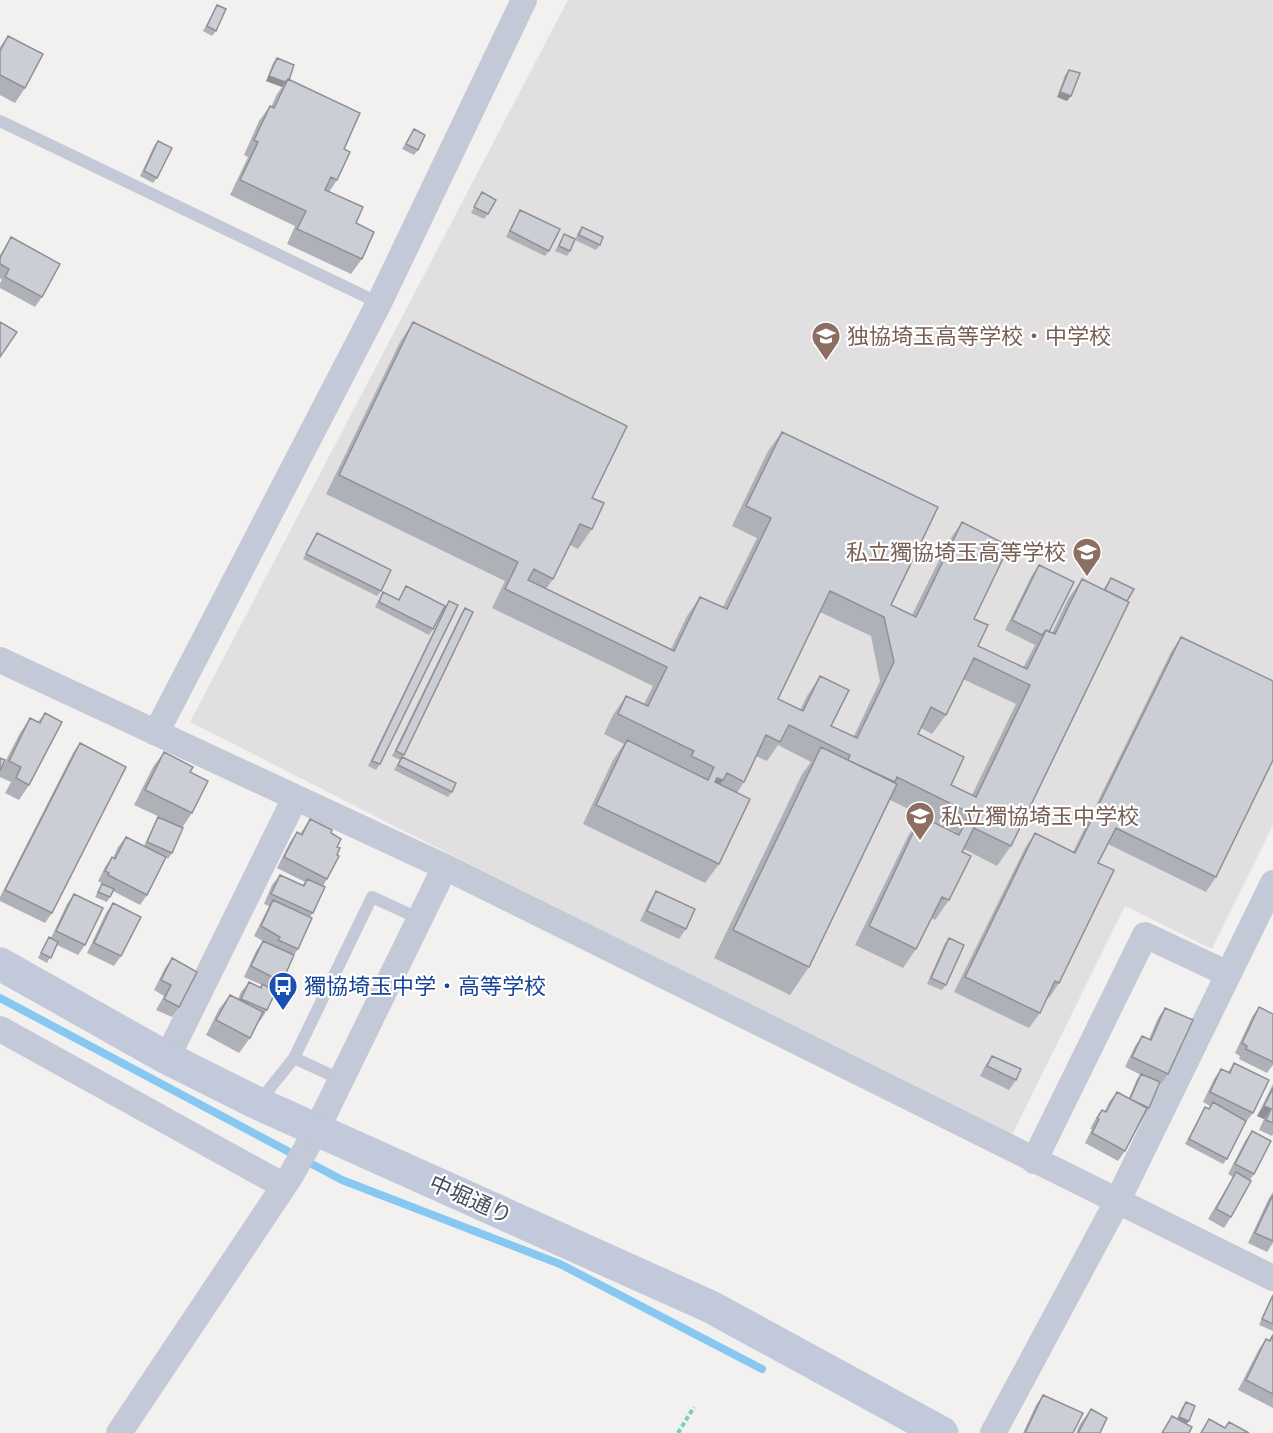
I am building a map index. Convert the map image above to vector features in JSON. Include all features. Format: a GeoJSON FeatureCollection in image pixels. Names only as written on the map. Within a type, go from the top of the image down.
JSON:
{"type":"FeatureCollection","features":[{"type":"Feature","properties":{"kind":"street"},"geometry":{"type":"LineString","coordinates":[[156,733],[379,303],[524,0]]}},
{"type":"Feature","properties":{"kind":"street"},"geometry":{"type":"LineString","coordinates":[[0,660],[445,867],[1273,1278]]}},
{"type":"Feature","properties":{"kind":"street"},"geometry":{"type":"LineString","coordinates":[[167,1058],[295,798]]}},
{"type":"Feature","properties":{"kind":"street"},"geometry":{"type":"LineString","coordinates":[[119,1433],[287,1182],[313,1137],[445,867]]}},
{"type":"Feature","properties":{"kind":"street"},"geometry":{"type":"LineString","coordinates":[[993,1433],[1117,1202],[1273,883]]}},
{"type":"Feature","properties":{"kind":"street"},"geometry":{"type":"LineString","coordinates":[[1034,1161],[1145,935],[1228,974]]}},
{"type":"Feature","properties":{"kind":"street","name":"中堀通り"},"geometry":{"type":"LineString","coordinates":[[0,964],[167,1058],[257,1103],[313,1137],[711,1307],[942,1433]]}},
{"type":"Feature","properties":{"kind":"street"},"geometry":{"type":"LineString","coordinates":[[0,1029],[287,1182]]}},
{"type":"Feature","properties":{"kind":"lane"},"geometry":{"type":"LineString","coordinates":[[0,121],[379,303]]}},
{"type":"Feature","properties":{"kind":"lane"},"geometry":{"type":"LineString","coordinates":[[257,1103],[294,1058],[372,897],[420,919]]}},
{"type":"Feature","properties":{"kind":"lane"},"geometry":{"type":"LineString","coordinates":[[294,1058],[342,1080]]}},
{"type":"Feature","properties":{"kind":"path"},"geometry":{"type":"LineString","coordinates":[[678,1433],[694,1407]]}},
{"type":"Feature","properties":{"kind":"shaded area","name":"独協埼玉高等学校・中学校"},"geometry":{"type":"Polygon","coordinates":[[[568,0],[1273,0],[1273,825],[1212,949],[1125,906],[1010,1139],[190,722],[568,0]]]}},
{"type":"Feature","properties":{"kind":"building"},"geometry":{"type":"Polygon","coordinates":[[[217,5],[226,9],[216,31],[207,26],[217,5]]]}},
{"type":"Feature","properties":{"kind":"building"},"geometry":{"type":"Polygon","coordinates":[[[8,36],[43,54],[25,88],[0,75],[0,51],[8,36]]]}},
{"type":"Feature","properties":{"kind":"building"},"geometry":{"type":"Polygon","coordinates":[[[277,58],[294,65],[289,80],[285,82],[269,76],[277,58]]]}},
{"type":"Feature","properties":{"kind":"building"},"geometry":{"type":"Polygon","coordinates":[[[1069,70],[1080,73],[1071,96],[1060,92],[1069,70]]]}},
{"type":"Feature","properties":{"kind":"building"},"geometry":{"type":"Polygon","coordinates":[[[288,79],[360,113],[344,149],[350,152],[337,180],[331,177],[325,190],[363,207],[356,223],[374,232],[362,259],[297,229],[306,211],[240,180],[258,142],[254,140],[270,106],[274,108],[288,79]]]}},
{"type":"Feature","properties":{"kind":"building"},"geometry":{"type":"Polygon","coordinates":[[[414,129],[425,135],[418,150],[406,144],[414,129]]]}},
{"type":"Feature","properties":{"kind":"building"},"geometry":{"type":"Polygon","coordinates":[[[158,141],[172,148],[157,178],[144,171],[158,141]]]}},
{"type":"Feature","properties":{"kind":"building"},"geometry":{"type":"Polygon","coordinates":[[[482,192],[496,200],[488,214],[474,207],[482,192]]]}},
{"type":"Feature","properties":{"kind":"building"},"geometry":{"type":"Polygon","coordinates":[[[520,210],[560,229],[549,251],[510,231],[520,210]]]}},
{"type":"Feature","properties":{"kind":"building"},"geometry":{"type":"Polygon","coordinates":[[[582,227],[603,237],[600,245],[579,235],[582,227]]]}},
{"type":"Feature","properties":{"kind":"building"},"geometry":{"type":"Polygon","coordinates":[[[564,234],[575,239],[570,251],[559,246],[564,234]]]}},
{"type":"Feature","properties":{"kind":"building"},"geometry":{"type":"Polygon","coordinates":[[[11,237],[60,264],[42,297],[5,277],[9,269],[0,264],[0,258],[11,237]]]}},
{"type":"Feature","properties":{"kind":"building"},"geometry":{"type":"Polygon","coordinates":[[[0,322],[17,332],[0,357],[0,322]]]}},
{"type":"Feature","properties":{"kind":"building"},"geometry":{"type":"Polygon","coordinates":[[[413,322],[627,426],[592,498],[604,503],[592,529],[580,524],[553,579],[534,569],[528,580],[674,651],[700,597],[727,609],[771,518],[746,506],[782,432],[938,507],[891,605],[916,617],[962,522],[1009,546],[974,619],[988,625],[978,646],[1027,669],[1046,630],[1055,634],[1082,579],[1129,602],[1011,846],[974,828],[962,852],[971,856],[949,900],[942,897],[916,949],[869,926],[921,816],[959,835],[970,813],[897,777],[895,782],[848,760],[850,755],[789,725],[780,742],[766,735],[744,782],[727,773],[723,780],[717,778],[715,782],[750,799],[719,864],[596,805],[627,740],[708,780],[714,767],[691,756],[694,751],[618,714],[626,696],[648,706],[667,667],[505,589],[518,562],[339,475],[413,322]],[[830,591],[778,699],[803,711],[820,676],[849,690],[831,726],[857,738],[894,662],[884,617],[830,591]],[[974,658],[946,715],[931,707],[918,734],[964,757],[951,785],[976,797],[1030,685],[974,658]]]}},
{"type":"Feature","properties":{"kind":"building"},"geometry":{"type":"Polygon","coordinates":[[[317,533],[391,570],[381,591],[306,554],[317,533]]]}},
{"type":"Feature","properties":{"kind":"building"},"geometry":{"type":"Polygon","coordinates":[[[1039,565],[1074,582],[1049,632],[1046,630],[1042,635],[1012,620],[1039,565]]]}},
{"type":"Feature","properties":{"kind":"building"},"geometry":{"type":"Polygon","coordinates":[[[1111,578],[1134,589],[1127,601],[1105,590],[1111,578]]]}},
{"type":"Feature","properties":{"kind":"building"},"geometry":{"type":"Polygon","coordinates":[[[406,586],[445,606],[433,629],[379,602],[383,592],[399,600],[406,586]]]}},
{"type":"Feature","properties":{"kind":"building"},"geometry":{"type":"Polygon","coordinates":[[[449,601],[458,605],[380,764],[372,761],[449,601]]]}},
{"type":"Feature","properties":{"kind":"building"},"geometry":{"type":"Polygon","coordinates":[[[465,608],[473,612],[404,755],[396,751],[465,608]]]}},
{"type":"Feature","properties":{"kind":"building"},"geometry":{"type":"Polygon","coordinates":[[[1181,637],[1273,681],[1273,760],[1216,877],[1116,828],[1098,863],[1114,870],[1059,983],[1055,981],[1040,1013],[965,977],[1035,833],[1075,853],[1181,637]]]}},
{"type":"Feature","properties":{"kind":"building"},"geometry":{"type":"Polygon","coordinates":[[[45,713],[62,722],[29,785],[16,778],[21,767],[9,761],[30,718],[40,723],[45,713]]]}},
{"type":"Feature","properties":{"kind":"building"},"geometry":{"type":"Polygon","coordinates":[[[80,743],[126,767],[52,913],[5,890],[80,743]]]}},
{"type":"Feature","properties":{"kind":"building"},"geometry":{"type":"Polygon","coordinates":[[[821,747],[897,784],[809,967],[733,930],[821,747]]]}},
{"type":"Feature","properties":{"kind":"building"},"geometry":{"type":"Polygon","coordinates":[[[164,752],[193,767],[190,772],[208,781],[192,813],[145,790],[164,752]]]}},
{"type":"Feature","properties":{"kind":"building"},"geometry":{"type":"Polygon","coordinates":[[[402,757],[456,783],[452,792],[398,765],[402,757]]]}},
{"type":"Feature","properties":{"kind":"building"},"geometry":{"type":"Polygon","coordinates":[[[0,758],[5,760],[0,771],[0,758]]]}},
{"type":"Feature","properties":{"kind":"building"},"geometry":{"type":"Polygon","coordinates":[[[158,817],[183,828],[172,853],[147,842],[158,817]]]}},
{"type":"Feature","properties":{"kind":"building"},"geometry":{"type":"Polygon","coordinates":[[[310,819],[332,830],[331,833],[341,839],[337,847],[340,848],[337,855],[339,856],[327,879],[284,857],[297,832],[302,835],[310,819]]]}},
{"type":"Feature","properties":{"kind":"building"},"geometry":{"type":"Polygon","coordinates":[[[126,837],[166,857],[147,895],[108,875],[109,873],[105,871],[112,857],[115,859],[126,837]]]}},
{"type":"Feature","properties":{"kind":"building"},"geometry":{"type":"Polygon","coordinates":[[[280,875],[304,886],[307,879],[325,887],[313,913],[271,894],[280,875]]]}},
{"type":"Feature","properties":{"kind":"building"},"geometry":{"type":"Polygon","coordinates":[[[102,884],[114,889],[110,897],[98,892],[102,884]]]}},
{"type":"Feature","properties":{"kind":"building"},"geometry":{"type":"Polygon","coordinates":[[[656,891],[695,909],[686,929],[647,911],[656,891]]]}},
{"type":"Feature","properties":{"kind":"building"},"geometry":{"type":"Polygon","coordinates":[[[74,894],[103,908],[85,945],[56,931],[74,894]]]}},
{"type":"Feature","properties":{"kind":"building"},"geometry":{"type":"Polygon","coordinates":[[[273,900],[312,918],[298,949],[278,940],[280,937],[261,926],[273,900]]]}},
{"type":"Feature","properties":{"kind":"building"},"geometry":{"type":"Polygon","coordinates":[[[113,903],[141,917],[121,956],[94,943],[113,903]]]}},
{"type":"Feature","properties":{"kind":"building"},"geometry":{"type":"Polygon","coordinates":[[[49,937],[58,942],[51,958],[41,953],[49,937]]]}},
{"type":"Feature","properties":{"kind":"building"},"geometry":{"type":"Polygon","coordinates":[[[949,938],[964,945],[946,985],[931,978],[949,938]]]}},
{"type":"Feature","properties":{"kind":"building"},"geometry":{"type":"Polygon","coordinates":[[[263,941],[294,955],[282,982],[251,966],[263,941]]]}},
{"type":"Feature","properties":{"kind":"building"},"geometry":{"type":"Polygon","coordinates":[[[172,958],[197,972],[179,1007],[164,999],[171,985],[161,980],[172,958]]]}},
{"type":"Feature","properties":{"kind":"building"},"geometry":{"type":"Polygon","coordinates":[[[249,982],[261,988],[262,984],[276,991],[267,1010],[241,999],[249,982]]]}},
{"type":"Feature","properties":{"kind":"building"},"geometry":{"type":"Polygon","coordinates":[[[230,995],[263,1012],[250,1038],[216,1020],[230,995]]]}},
{"type":"Feature","properties":{"kind":"building"},"geometry":{"type":"Polygon","coordinates":[[[1259,1007],[1273,1014],[1273,1062],[1246,1049],[1247,1046],[1242,1043],[1259,1007]]]}},
{"type":"Feature","properties":{"kind":"building"},"geometry":{"type":"Polygon","coordinates":[[[1165,1008],[1193,1020],[1168,1074],[1132,1057],[1142,1036],[1151,1040],[1165,1008]]]}},
{"type":"Feature","properties":{"kind":"building"},"geometry":{"type":"Polygon","coordinates":[[[992,1056],[1021,1069],[1016,1080],[987,1066],[992,1056]]]}},
{"type":"Feature","properties":{"kind":"building"},"geometry":{"type":"Polygon","coordinates":[[[1234,1063],[1269,1080],[1253,1113],[1210,1092],[1221,1069],[1230,1073],[1234,1063]]]}},
{"type":"Feature","properties":{"kind":"building"},"geometry":{"type":"Polygon","coordinates":[[[1141,1074],[1160,1082],[1149,1108],[1130,1099],[1141,1074]]]}},
{"type":"Feature","properties":{"kind":"building"},"geometry":{"type":"Polygon","coordinates":[[[1273,1088],[1273,1123],[1266,1120],[1271,1109],[1264,1106],[1273,1088]]]}},
{"type":"Feature","properties":{"kind":"building"},"geometry":{"type":"Polygon","coordinates":[[[1117,1092],[1147,1108],[1125,1151],[1092,1133],[1099,1119],[1097,1118],[1102,1110],[1106,1112],[1117,1092]]]}},
{"type":"Feature","properties":{"kind":"building"},"geometry":{"type":"Polygon","coordinates":[[[1213,1102],[1246,1121],[1227,1159],[1189,1139],[1205,1107],[1209,1109],[1213,1102]]]}},
{"type":"Feature","properties":{"kind":"building"},"geometry":{"type":"Polygon","coordinates":[[[1252,1131],[1271,1141],[1254,1174],[1235,1164],[1252,1131]]]}},
{"type":"Feature","properties":{"kind":"building"},"geometry":{"type":"Polygon","coordinates":[[[1236,1172],[1251,1181],[1231,1217],[1216,1209],[1236,1172]]]}},
{"type":"Feature","properties":{"kind":"building"},"geometry":{"type":"Polygon","coordinates":[[[1273,1195],[1273,1241],[1255,1233],[1273,1195]]]}},
{"type":"Feature","properties":{"kind":"building"},"geometry":{"type":"Polygon","coordinates":[[[1273,1295],[1273,1324],[1262,1319],[1273,1295]]]}},
{"type":"Feature","properties":{"kind":"building"},"geometry":{"type":"Polygon","coordinates":[[[1273,1335],[1273,1394],[1246,1380],[1266,1339],[1270,1341],[1273,1335]]]}},
{"type":"Feature","properties":{"kind":"building"},"geometry":{"type":"Polygon","coordinates":[[[1043,1395],[1083,1413],[1073,1433],[1025,1433],[1043,1395]]]}},
{"type":"Feature","properties":{"kind":"building"},"geometry":{"type":"Polygon","coordinates":[[[1186,1402],[1195,1406],[1189,1421],[1179,1417],[1186,1402]]]}},
{"type":"Feature","properties":{"kind":"building"},"geometry":{"type":"Polygon","coordinates":[[[1091,1409],[1107,1418],[1100,1433],[1078,1433],[1091,1409]]]}},
{"type":"Feature","properties":{"kind":"building"},"geometry":{"type":"Polygon","coordinates":[[[1172,1416],[1192,1427],[1189,1433],[1162,1433],[1172,1416]]]}},
{"type":"Feature","properties":{"kind":"building"},"geometry":{"type":"Polygon","coordinates":[[[1209,1419],[1225,1428],[1229,1422],[1249,1433],[1201,1433],[1209,1419]]]}},
{"type":"Feature","properties":{"kind":"waterway"},"geometry":{"type":"LineString","coordinates":[[0,998],[342,1180],[560,1264],[762,1369]]}},
{"type":"Feature","properties":{"kind":"place","name":"独協埼玉高等学校・中学校"},"geometry":{"type":"Point","coordinates":[826,362]}},
{"type":"Feature","properties":{"kind":"place","name":"私立獨協埼玉高等学校"},"geometry":{"type":"Point","coordinates":[1087,578]}},
{"type":"Feature","properties":{"kind":"place","name":"私立獨協埼玉中学校"},"geometry":{"type":"Point","coordinates":[920,842]}},
{"type":"Feature","properties":{"kind":"place","name":"獨協埼玉中学・高等学校"},"geometry":{"type":"Point","coordinates":[283,1012]}}]}
